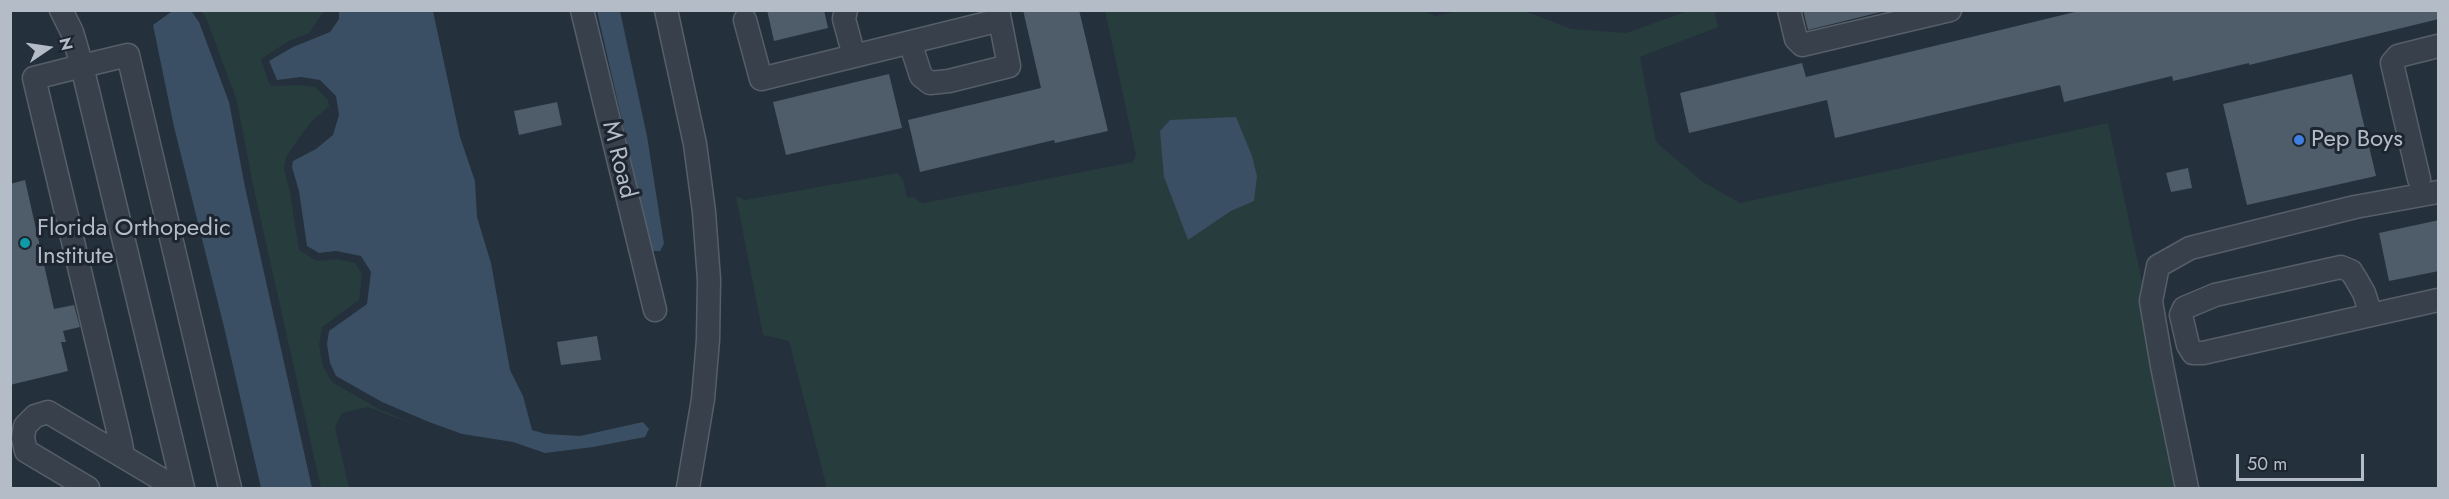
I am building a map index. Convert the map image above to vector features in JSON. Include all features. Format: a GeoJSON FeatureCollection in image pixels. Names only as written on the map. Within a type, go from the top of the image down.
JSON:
{"type":"FeatureCollection","features":[{"type":"Feature","properties":{"kind":"street"},"geometry":{"type":"LineString","coordinates":[[61,10],[72,32],[82,66],[172,487]]}},
{"type":"Feature","properties":{"kind":"street","name":"M Road"},"geometry":{"type":"LineString","coordinates":[[582,10],[655,310]]}},
{"type":"Feature","properties":{"kind":"street"},"geometry":{"type":"LineString","coordinates":[[666,10],[695,144],[704,212],[709,280],[708,340],[703,399],[688,489]]}},
{"type":"Feature","properties":{"kind":"street"},"geometry":{"type":"LineString","coordinates":[[846,10],[844,19],[854,56]]}},
{"type":"Feature","properties":{"kind":"street"},"geometry":{"type":"LineString","coordinates":[[1789,10],[1796,39],[1802,45],[1950,10]]}},
{"type":"Feature","properties":{"kind":"street"},"geometry":{"type":"LineString","coordinates":[[745,20],[760,79],[910,42],[999,15],[1009,66],[949,81],[930,83],[921,76],[910,42]]}},
{"type":"Feature","properties":{"kind":"street"},"geometry":{"type":"LineString","coordinates":[[2419,179],[2392,63],[2397,56],[2439,46]]}},
{"type":"Feature","properties":{"kind":"street"},"geometry":{"type":"LineString","coordinates":[[117,453],[122,448],[34,78],[128,55],[230,489]]}},
{"type":"Feature","properties":{"kind":"street"},"geometry":{"type":"LineString","coordinates":[[2187,489],[2151,301],[2158,266],[2190,248],[2355,207],[2439,192]]}},
{"type":"Feature","properties":{"kind":"street"},"geometry":{"type":"LineString","coordinates":[[2371,315],[2364,293],[2356,279],[2350,271],[2342,267],[2215,295],[2184,308],[2181,315],[2188,345],[2193,353],[2203,353],[2439,300]]}},
{"type":"Feature","properties":{"kind":"street"},"geometry":{"type":"LineString","coordinates":[[88,489],[26,451],[23,438],[25,426],[35,416],[48,412],[172,487]]}},
{"type":"Feature","properties":{"kind":"green space"},"geometry":{"type":"Polygon","coordinates":[[[1420,10],[1436,16],[1458,11],[1522,10],[1571,29],[1626,33],[1688,11],[1714,11],[1718,27],[1640,57],[1656,142],[1703,182],[1740,203],[2108,123],[2186,488],[827,488],[789,341],[763,335],[736,196],[745,200],[898,173],[903,180],[907,198],[914,197],[924,203],[1133,162],[1136,155],[1105,11],[1420,10]],[[1164,177],[1188,240],[1231,211],[1254,201],[1164,177]]]}},
{"type":"Feature","properties":{"kind":"green space"},"geometry":{"type":"Polygon","coordinates":[[[201,11],[324,11],[309,33],[289,41],[261,59],[272,86],[315,87],[328,100],[329,106],[312,121],[286,157],[284,169],[299,250],[317,261],[336,259],[355,263],[362,274],[359,300],[322,327],[319,345],[323,366],[332,382],[377,408],[418,426],[368,407],[342,413],[335,427],[349,488],[321,488],[253,185],[237,101],[206,18],[201,11]]]}},
{"type":"Feature","properties":{"kind":"water"},"geometry":{"type":"Polygon","coordinates":[[[339,11],[433,11],[460,137],[475,181],[477,217],[491,263],[510,370],[523,396],[532,430],[546,434],[580,436],[643,422],[649,429],[645,437],[545,453],[513,442],[462,434],[429,422],[382,402],[336,376],[330,363],[327,344],[329,331],[367,304],[371,272],[361,256],[336,251],[319,253],[307,246],[299,191],[292,167],[293,161],[316,149],[333,135],[339,115],[336,96],[320,80],[301,77],[277,80],[269,61],[293,47],[330,32],[339,19],[339,11]]]}},
{"type":"Feature","properties":{"kind":"water"},"geometry":{"type":"Polygon","coordinates":[[[597,11],[620,11],[647,136],[664,244],[660,251],[652,251],[597,11]]]}},
{"type":"Feature","properties":{"kind":"water"},"geometry":{"type":"Polygon","coordinates":[[[171,12],[192,12],[199,22],[229,102],[245,187],[312,488],[261,488],[174,127],[153,25],[171,12]]]}},
{"type":"Feature","properties":{"kind":"water"},"geometry":{"type":"Polygon","coordinates":[[[1236,117],[1252,156],[1257,176],[1254,201],[1231,211],[1188,240],[1164,177],[1160,131],[1170,120],[1236,117]]]}},
{"type":"Feature","properties":{"kind":"building"},"geometry":{"type":"Polygon","coordinates":[[[767,10],[824,10],[828,28],[774,41],[767,10]]]}},
{"type":"Feature","properties":{"kind":"building"},"geometry":{"type":"Polygon","coordinates":[[[1023,10],[1079,10],[1108,131],[1055,143],[1054,140],[920,172],[908,120],[1041,88],[1023,10]]]}},
{"type":"Feature","properties":{"kind":"building"},"geometry":{"type":"Polygon","coordinates":[[[1803,10],[1889,10],[1808,30],[1803,10]]]}},
{"type":"Feature","properties":{"kind":"building"},"geometry":{"type":"Polygon","coordinates":[[[2083,10],[2439,10],[2439,19],[2173,81],[2172,76],[2064,102],[2060,85],[1835,138],[1827,100],[1689,133],[1680,93],[1802,63],[1806,77],[2083,10]]]}},
{"type":"Feature","properties":{"kind":"building"},"geometry":{"type":"Polygon","coordinates":[[[889,74],[902,128],[786,155],[773,102],[889,74]]]}},
{"type":"Feature","properties":{"kind":"building","name":"Pep Boys"},"geometry":{"type":"Polygon","coordinates":[[[2352,74],[2376,176],[2247,205],[2223,104],[2352,74]]]}},
{"type":"Feature","properties":{"kind":"building"},"geometry":{"type":"Polygon","coordinates":[[[557,102],[562,125],[519,135],[514,111],[557,102]]]}},
{"type":"Feature","properties":{"kind":"building"},"geometry":{"type":"Polygon","coordinates":[[[2188,168],[2192,188],[2171,192],[2166,173],[2188,168]]]}},
{"type":"Feature","properties":{"kind":"building","name":"Florida Orthopedic Institute"},"geometry":{"type":"Polygon","coordinates":[[[25,180],[54,309],[74,305],[80,327],[63,331],[66,342],[61,342],[68,371],[10,385],[10,184],[25,180]]]}},
{"type":"Feature","properties":{"kind":"building"},"geometry":{"type":"Polygon","coordinates":[[[2439,220],[2439,271],[2389,281],[2379,233],[2439,220]]]}},
{"type":"Feature","properties":{"kind":"building"},"geometry":{"type":"Polygon","coordinates":[[[597,336],[601,360],[561,365],[557,342],[597,336]]]}},
{"type":"Feature","properties":{"kind":"place","name":"Pep Boys"},"geometry":{"type":"Point","coordinates":[2299,140]}},
{"type":"Feature","properties":{"kind":"place","name":"Florida Orthopedic Institute"},"geometry":{"type":"Point","coordinates":[25,243]}}]}
